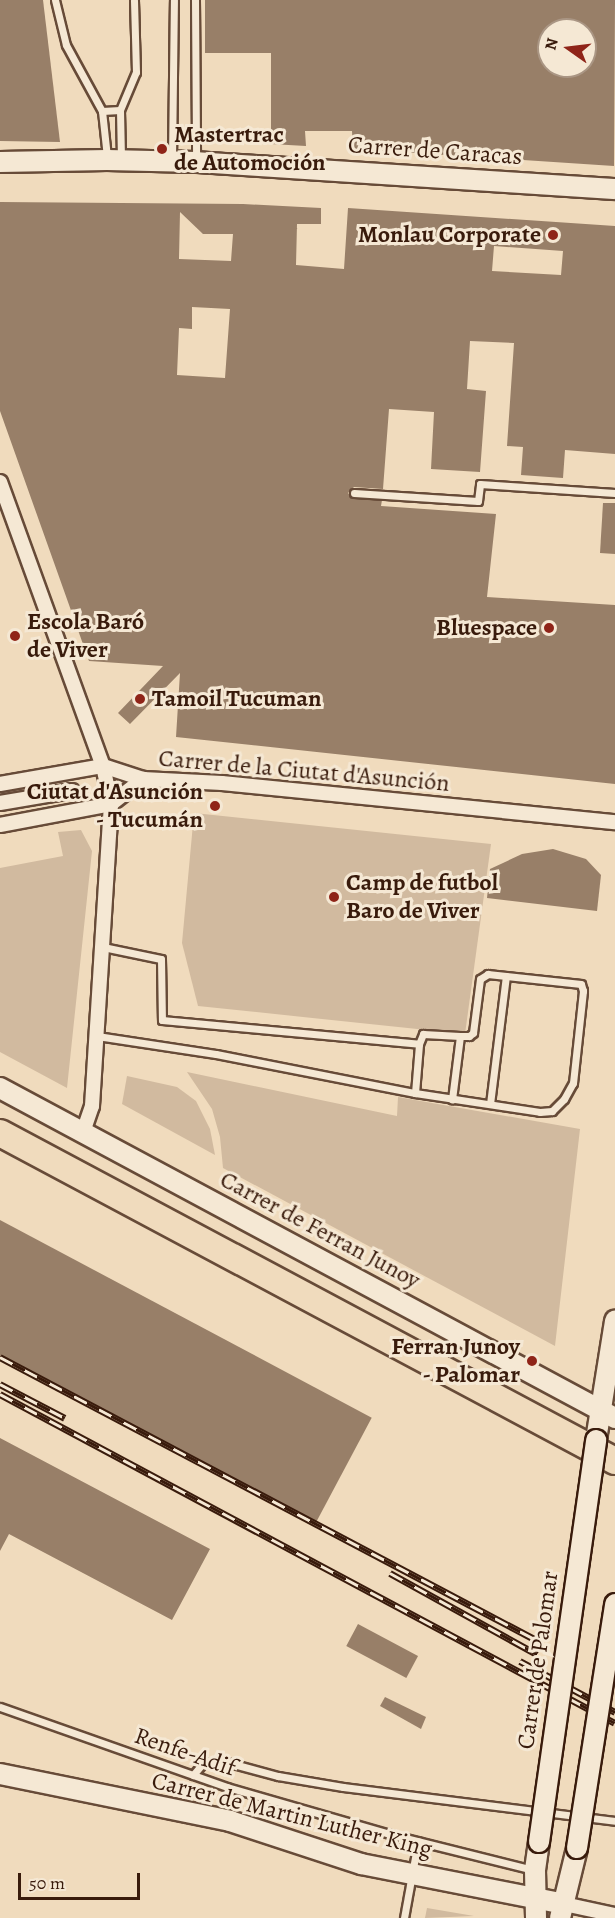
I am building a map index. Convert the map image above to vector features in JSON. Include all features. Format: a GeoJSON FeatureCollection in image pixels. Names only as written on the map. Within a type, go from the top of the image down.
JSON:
{"type":"FeatureCollection","features":[{"type":"Feature","properties":{"kind":"highway"},"geometry":{"type":"LineString","coordinates":[[0,1133],[615,1461]]}},
{"type":"Feature","properties":{"kind":"street","name":"Carrer de Caracas"},"geometry":{"type":"LineString","coordinates":[[0,162],[114,160],[196,162],[615,189]]}},
{"type":"Feature","properties":{"kind":"street"},"geometry":{"type":"LineString","coordinates":[[0,482],[103,766],[111,804],[92,1106],[83,1132]]}},
{"type":"Feature","properties":{"kind":"street"},"geometry":{"type":"LineString","coordinates":[[0,784],[103,766],[143,779]]}},
{"type":"Feature","properties":{"kind":"street","name":"Carrer de la Ciutat d'Asunción"},"geometry":{"type":"LineString","coordinates":[[0,825],[111,804],[143,779],[222,783],[615,822]]}},
{"type":"Feature","properties":{"kind":"street"},"geometry":{"type":"LineString","coordinates":[[0,803],[72,791]]}},
{"type":"Feature","properties":{"kind":"street","name":"Carrer de Ferran Junoy"},"geometry":{"type":"LineString","coordinates":[[0,1088],[608,1414]]}},
{"type":"Feature","properties":{"kind":"street","name":"Carrer de Palomar"},"geometry":{"type":"LineString","coordinates":[[536,1918],[535,1870],[596,1440],[608,1414],[615,1321]]}},
{"type":"Feature","properties":{"kind":"street"},"geometry":{"type":"LineString","coordinates":[[615,1604],[577,1848],[562,1911],[615,1915]]}},
{"type":"Feature","properties":{"kind":"street","name":"Carrer de Martin Luther King"},"geometry":{"type":"LineString","coordinates":[[0,1774],[230,1821],[361,1864],[536,1897],[562,1911]]}},
{"type":"Feature","properties":{"kind":"lane"},"geometry":{"type":"LineString","coordinates":[[55,0],[66,45],[102,111],[114,160]]}},
{"type":"Feature","properties":{"kind":"lane"},"geometry":{"type":"LineString","coordinates":[[114,160],[120,110],[136,72],[134,0]]}},
{"type":"Feature","properties":{"kind":"lane"},"geometry":{"type":"LineString","coordinates":[[172,162],[174,0]]}},
{"type":"Feature","properties":{"kind":"lane"},"geometry":{"type":"LineString","coordinates":[[195,0],[196,162]]}},
{"type":"Feature","properties":{"kind":"lane"},"geometry":{"type":"LineString","coordinates":[[102,111],[120,110]]}},
{"type":"Feature","properties":{"kind":"lane"},"geometry":{"type":"LineString","coordinates":[[354,493],[478,501],[480,484],[615,493]]}},
{"type":"Feature","properties":{"kind":"lane"},"geometry":{"type":"LineString","coordinates":[[103,947],[162,959],[162,1020],[419,1044]]}},
{"type":"Feature","properties":{"kind":"lane"},"geometry":{"type":"LineString","coordinates":[[97,1036],[216,1054],[415,1093],[528,1111],[552,1111],[564,1099],[573,1083],[583,991],[581,984],[488,974],[480,979],[473,1033],[470,1036],[426,1032],[420,1037],[415,1093]]}},
{"type":"Feature","properties":{"kind":"lane"},"geometry":{"type":"LineString","coordinates":[[490,1104],[506,976]]}},
{"type":"Feature","properties":{"kind":"lane"},"geometry":{"type":"LineString","coordinates":[[452,1099],[460,1036]]}},
{"type":"Feature","properties":{"kind":"lane","name":"Renfe-Adif"},"geometry":{"type":"LineString","coordinates":[[0,1707],[193,1775],[418,1841],[535,1870]]}},
{"type":"Feature","properties":{"kind":"lane"},"geometry":{"type":"LineString","coordinates":[[193,1775],[204,1762],[226,1762],[278,1776],[343,1787],[615,1821]]}},
{"type":"Feature","properties":{"kind":"lane"},"geometry":{"type":"LineString","coordinates":[[404,1918],[418,1841]]}},
{"type":"Feature","properties":{"kind":"shaded area","name":"Camp de futbol Baro de Viver"},"geometry":{"type":"Polygon","coordinates":[[[194,813],[491,844],[465,1034],[198,1006],[182,943],[194,813]]]}},
{"type":"Feature","properties":{"kind":"shaded area"},"geometry":{"type":"Polygon","coordinates":[[[81,830],[92,851],[67,1088],[0,1052],[0,868],[63,856],[58,832],[81,830]]]}},
{"type":"Feature","properties":{"kind":"shaded area"},"geometry":{"type":"Polygon","coordinates":[[[187,1072],[397,1116],[398,1097],[580,1129],[555,1346],[223,1168],[220,1137],[212,1109],[187,1072]]]}},
{"type":"Feature","properties":{"kind":"shaded area"},"geometry":{"type":"Polygon","coordinates":[[[127,1076],[177,1087],[196,1101],[210,1129],[215,1155],[122,1104],[127,1076]]]}},
{"type":"Feature","properties":{"kind":"shaded area"},"geometry":{"type":"Polygon","coordinates":[[[427,1908],[474,1916],[425,1918],[427,1908]]]}},
{"type":"Feature","properties":{"kind":"building"},"geometry":{"type":"Polygon","coordinates":[[[0,0],[43,0],[60,142],[0,141],[0,0]]]}},
{"type":"Feature","properties":{"kind":"building"},"geometry":{"type":"Polygon","coordinates":[[[205,0],[615,0],[614,166],[353,149],[352,131],[305,131],[306,146],[271,144],[271,53],[205,53],[205,0]]]}},
{"type":"Feature","properties":{"kind":"building"},"geometry":{"type":"Polygon","coordinates":[[[0,202],[243,204],[321,208],[321,224],[297,224],[296,265],[344,269],[348,208],[615,226],[615,454],[565,450],[563,478],[521,475],[523,447],[507,446],[514,343],[470,341],[467,389],[486,391],[480,472],[431,469],[434,412],[389,409],[383,489],[354,487],[348,493],[353,498],[382,500],[381,506],[496,514],[487,597],[615,605],[615,784],[176,737],[180,673],[130,724],[118,713],[163,666],[89,661],[0,411],[0,202]],[[180,212],[179,259],[231,261],[233,234],[203,234],[180,212]],[[494,246],[492,271],[561,275],[563,251],[494,246]],[[192,307],[192,329],[179,328],[177,375],[225,378],[230,309],[192,307]]]}},
{"type":"Feature","properties":{"kind":"building"},"geometry":{"type":"Polygon","coordinates":[[[603,503],[615,503],[615,554],[600,553],[603,503]]]}},
{"type":"Feature","properties":{"kind":"building"},"geometry":{"type":"Polygon","coordinates":[[[553,849],[586,859],[601,875],[597,911],[487,898],[490,869],[522,854],[553,849]]]}},
{"type":"Feature","properties":{"kind":"building"},"geometry":{"type":"Polygon","coordinates":[[[0,1220],[372,1418],[315,1524],[0,1357],[0,1220]]]}},
{"type":"Feature","properties":{"kind":"building"},"geometry":{"type":"Polygon","coordinates":[[[0,1438],[210,1549],[172,1620],[9,1534],[0,1551],[0,1438]]]}},
{"type":"Feature","properties":{"kind":"building"},"geometry":{"type":"Polygon","coordinates":[[[358,1624],[418,1656],[406,1678],[346,1646],[358,1624]]]}},
{"type":"Feature","properties":{"kind":"building"},"geometry":{"type":"Polygon","coordinates":[[[385,1697],[426,1717],[421,1729],[380,1706],[385,1697]]]}},
{"type":"Feature","properties":{"kind":"railway"},"geometry":{"type":"LineString","coordinates":[[0,1357],[540,1642]]}},
{"type":"Feature","properties":{"kind":"railway"},"geometry":{"type":"LineString","coordinates":[[0,1384],[65,1418]]}},
{"type":"Feature","properties":{"kind":"railway"},"geometry":{"type":"LineString","coordinates":[[0,1394],[615,1723]]}},
{"type":"Feature","properties":{"kind":"railway"},"geometry":{"type":"LineString","coordinates":[[390,1573],[537,1654]]}},
{"type":"Feature","properties":{"kind":"railway"},"geometry":{"type":"LineString","coordinates":[[520,1661],[615,1712]]}},
{"type":"Feature","properties":{"kind":"place","name":"Mastertrac de Automoción"},"geometry":{"type":"Point","coordinates":[162,149]}},
{"type":"Feature","properties":{"kind":"place","name":"Monlau Corporate"},"geometry":{"type":"Point","coordinates":[553,235]}},
{"type":"Feature","properties":{"kind":"place","name":"Bluespace"},"geometry":{"type":"Point","coordinates":[549,628]}},
{"type":"Feature","properties":{"kind":"place","name":"Escola Baró de Viver"},"geometry":{"type":"Point","coordinates":[15,636]}},
{"type":"Feature","properties":{"kind":"place","name":"Tamoil Tucuman"},"geometry":{"type":"Point","coordinates":[140,699]}},
{"type":"Feature","properties":{"kind":"place","name":"Ciutat d'Asunción - Tucumán"},"geometry":{"type":"Point","coordinates":[215,806]}},
{"type":"Feature","properties":{"kind":"place","name":"Camp de futbol Baro de Viver"},"geometry":{"type":"Point","coordinates":[334,897]}},
{"type":"Feature","properties":{"kind":"place","name":"Ferran Junoy - Palomar"},"geometry":{"type":"Point","coordinates":[532,1361]}}]}
